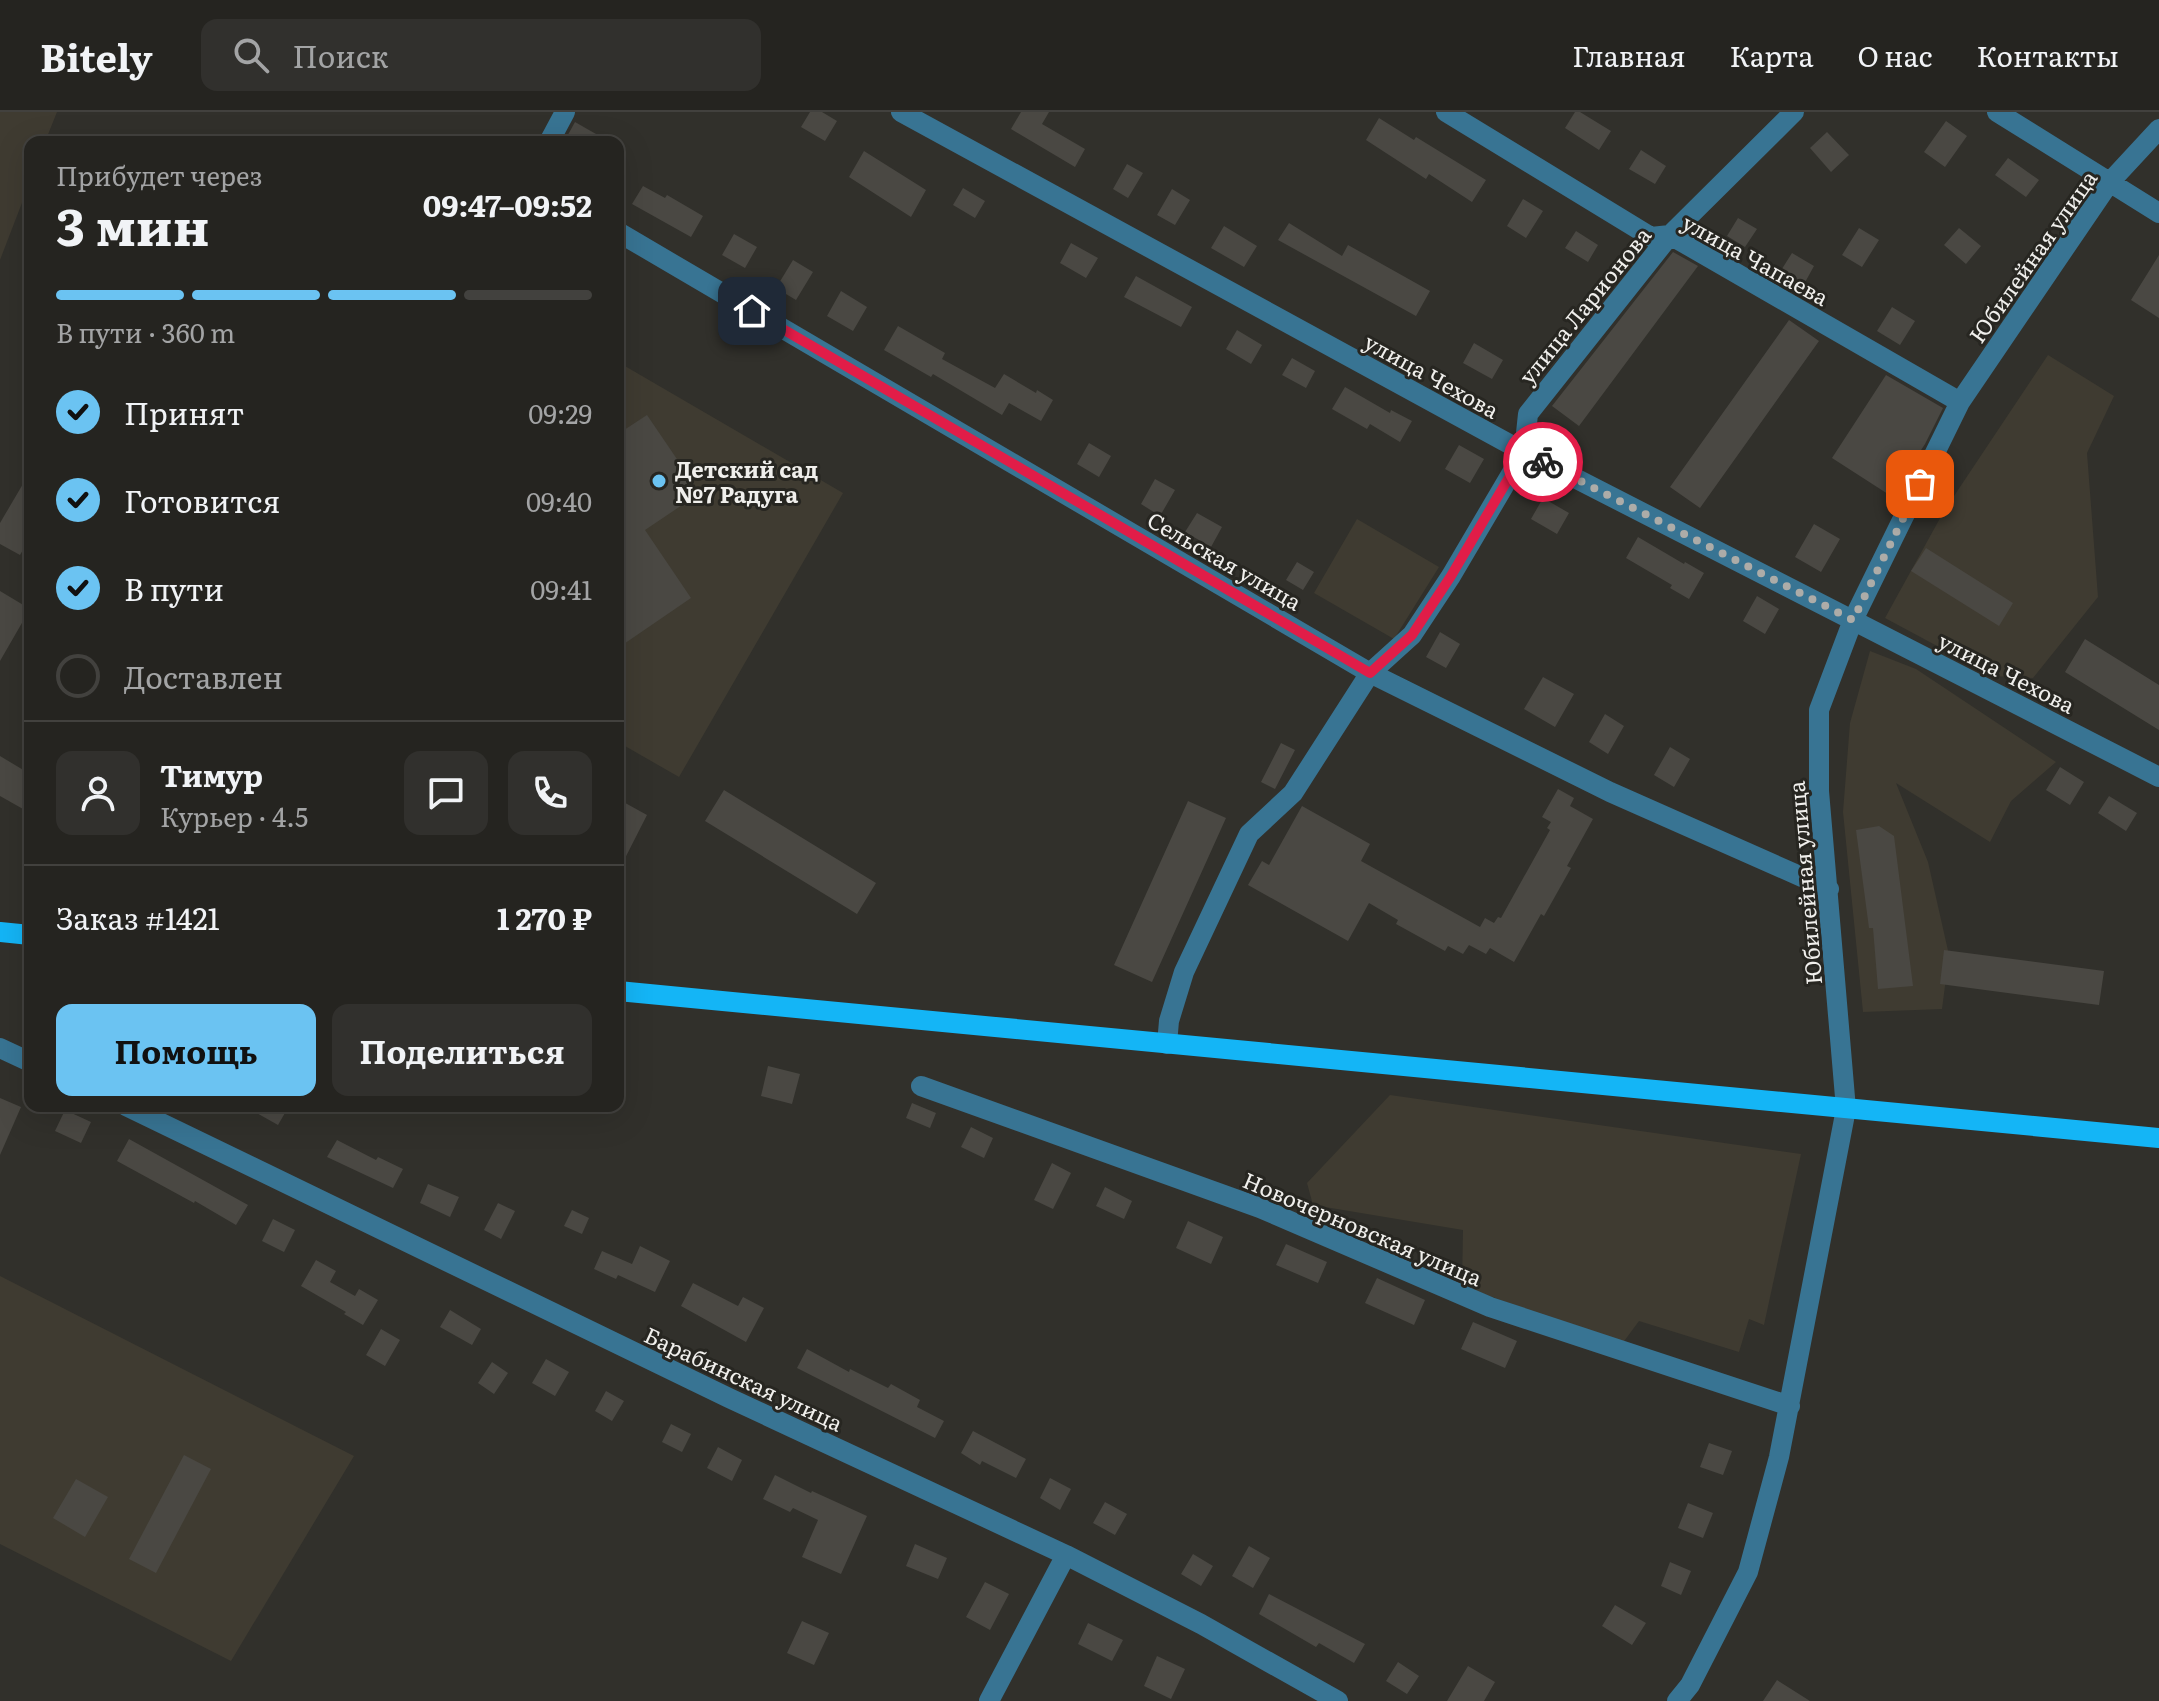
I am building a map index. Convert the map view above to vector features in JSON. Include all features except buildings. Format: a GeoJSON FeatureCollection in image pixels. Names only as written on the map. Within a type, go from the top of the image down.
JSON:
{"type":"FeatureCollection","features":[{"type":"Feature","properties":{"kind":"main road"},"geometry":{"type":"LineString","coordinates":[[0,932],[24,934]]}},
{"type":"Feature","properties":{"kind":"main road"},"geometry":{"type":"LineString","coordinates":[[624,992],[2159,1138]]}},
{"type":"Feature","properties":{"kind":"street"},"geometry":{"type":"LineString","coordinates":[[552,136],[565,112]]}},
{"type":"Feature","properties":{"kind":"street","name":"улица Чехова"},"geometry":{"type":"LineString","coordinates":[[901,112],[1524,452],[2159,777]]}},
{"type":"Feature","properties":{"kind":"street","name":"улица Чапаева"},"geometry":{"type":"LineString","coordinates":[[1446,112],[1651,237],[1670,235],[1960,402]]}},
{"type":"Feature","properties":{"kind":"street","name":"улица Ларионова"},"geometry":{"type":"LineString","coordinates":[[1167,1044],[1169,1021],[1184,972],[1249,834],[1293,793],[1370,673],[1412,635],[1451,576],[1524,452],[1528,414],[1670,235],[1794,112]]}},
{"type":"Feature","properties":{"kind":"street"},"geometry":{"type":"LineString","coordinates":[[1997,112],[2159,213]]}},
{"type":"Feature","properties":{"kind":"street","name":"Юбилейная улица"},"geometry":{"type":"LineString","coordinates":[[1677,1701],[1690,1685],[1748,1572],[1790,1406],[1846,1109],[1819,791],[1819,710],[1853,620],[1960,402],[2109,183],[2159,129]]}},
{"type":"Feature","properties":{"kind":"street","name":"Сельская улица"},"geometry":{"type":"LineString","coordinates":[[624,236],[1370,673],[1610,792],[1829,889]]}},
{"type":"Feature","properties":{"kind":"street"},"geometry":{"type":"LineString","coordinates":[[0,1048],[24,1059]]}},
{"type":"Feature","properties":{"kind":"street","name":"Новочерновская улица"},"geometry":{"type":"LineString","coordinates":[[921,1086],[1260,1208],[1490,1307],[1790,1406]]}},
{"type":"Feature","properties":{"kind":"street","name":"Барабинская улица"},"geometry":{"type":"LineString","coordinates":[[138,1112],[729,1398],[1066,1555],[1201,1624],[1338,1701]]}},
{"type":"Feature","properties":{"kind":"street"},"geometry":{"type":"LineString","coordinates":[[989,1701],[1066,1555]]}},
{"type":"Feature","properties":{"kind":"shaded area"},"geometry":{"type":"Polygon","coordinates":[[[0,112],[57,112],[47,136],[24,136],[24,198],[0,260],[0,112]]]}},
{"type":"Feature","properties":{"kind":"shaded area"},"geometry":{"type":"Polygon","coordinates":[[[2048,355],[2114,396],[2087,453],[2098,597],[2033,678],[1993,676],[1885,618],[1944,511],[2048,355]]]}},
{"type":"Feature","properties":{"kind":"shaded area"},"geometry":{"type":"Polygon","coordinates":[[[624,365],[843,493],[679,777],[624,745],[624,365]]]}},
{"type":"Feature","properties":{"kind":"shaded area"},"geometry":{"type":"Polygon","coordinates":[[[1357,519],[1439,567],[1394,639],[1314,593],[1357,519]]]}},
{"type":"Feature","properties":{"kind":"shaded area"},"geometry":{"type":"Polygon","coordinates":[[[1870,651],[1916,669],[2056,762],[2011,801],[1990,842],[1896,783],[1928,862],[1949,955],[1942,1009],[1863,1012],[1843,812],[1850,723],[1870,651]]]}},
{"type":"Feature","properties":{"kind":"shaded area"},"geometry":{"type":"Polygon","coordinates":[[[1390,1095],[1801,1154],[1764,1325],[1749,1319],[1739,1352],[1639,1321],[1622,1344],[1462,1286],[1463,1230],[1313,1205],[1307,1183],[1390,1095]]]}},
{"type":"Feature","properties":{"kind":"shaded area"},"geometry":{"type":"Polygon","coordinates":[[[0,1276],[354,1456],[231,1661],[0,1544],[0,1276]]]}},
{"type":"Feature","properties":{"kind":"way so far"},"geometry":{"type":"LineString","coordinates":[[1543,462],[1853,620],[1920,484]]}},
{"type":"Feature","properties":{"kind":"place","name":"Детский сад №7 Радуга"},"geometry":{"type":"Point","coordinates":[659,481]}},
{"type":"Feature","properties":{"kind":"route"},"geometry":{"type":"LineString","coordinates":[[752,311],[1370,673],[1412,635],[1451,576],[1524,452],[1543,462]]}}]}
